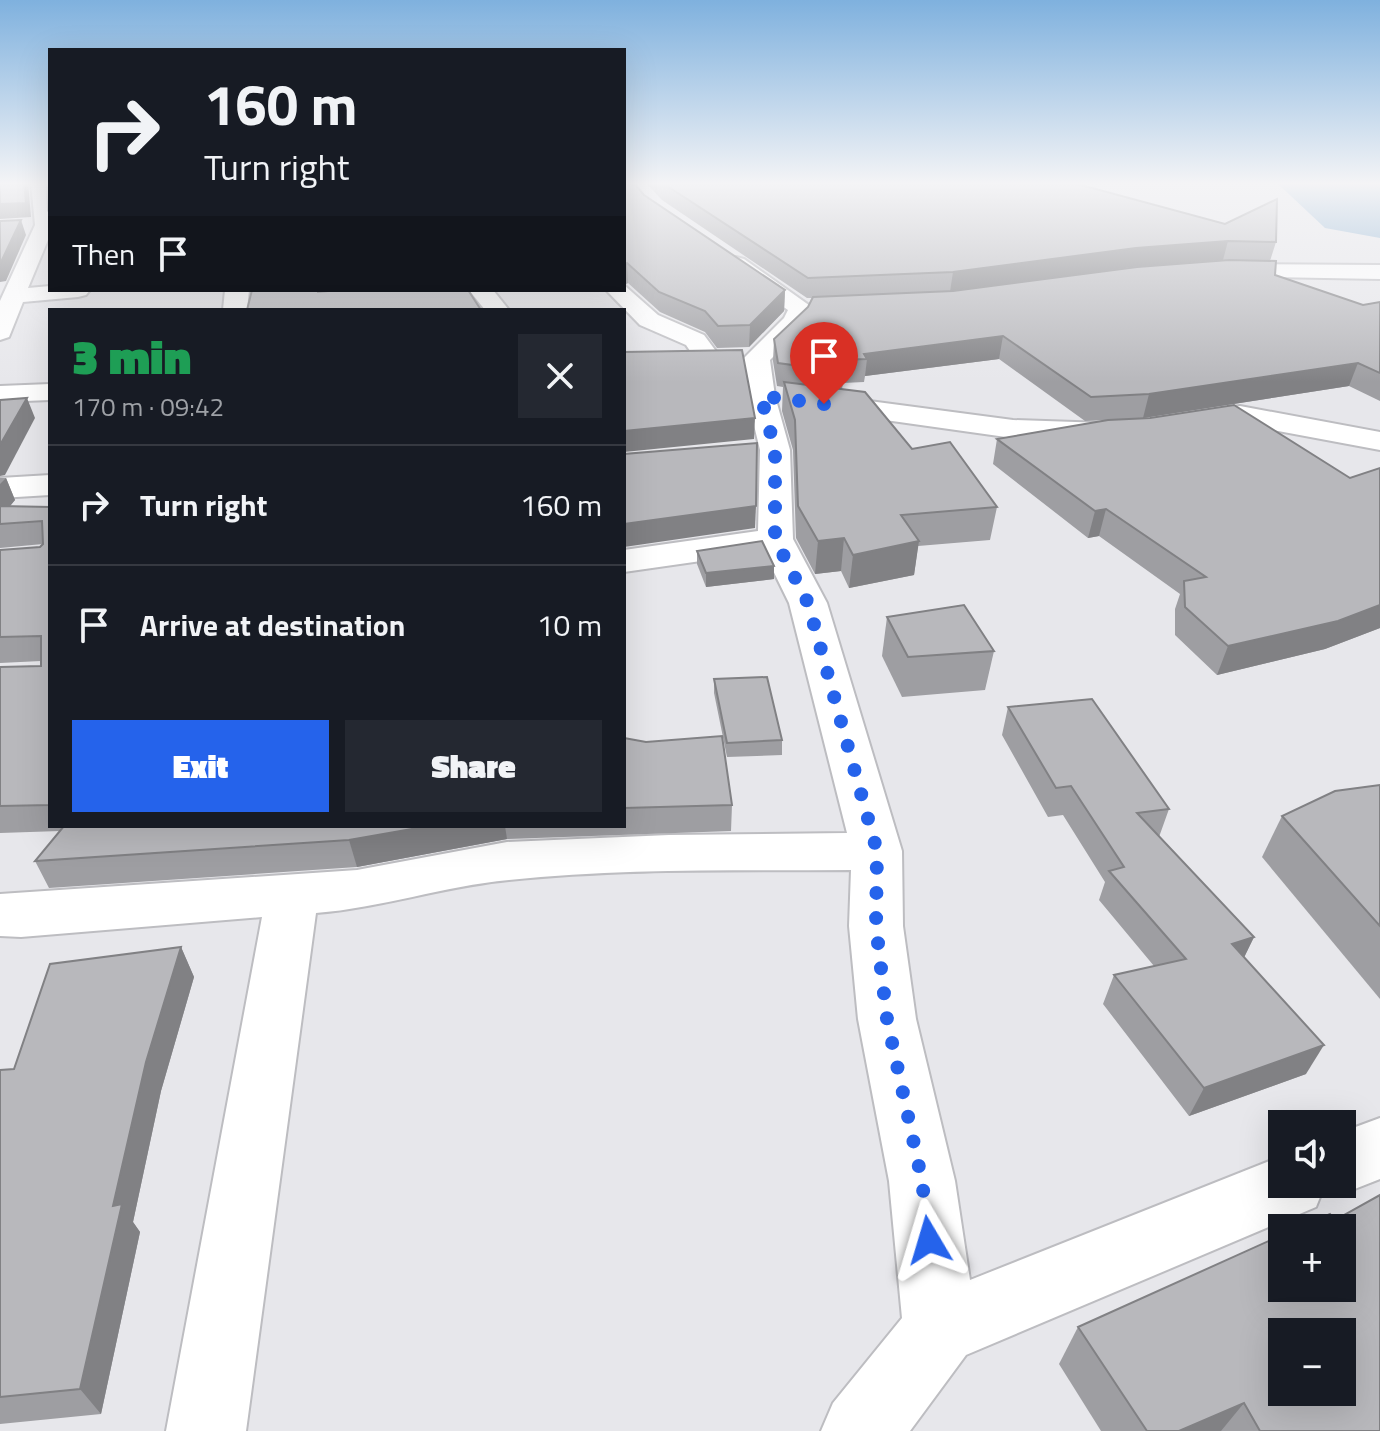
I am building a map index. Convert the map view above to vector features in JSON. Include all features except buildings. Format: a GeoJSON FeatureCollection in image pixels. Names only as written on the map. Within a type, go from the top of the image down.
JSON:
{"type":"FeatureCollection","features":[{"type":"Feature","properties":{"kind":"street"},"geometry":{"type":"LineString","coordinates":[[715,249],[815,307],[795,321],[759,377],[760,451],[775,539],[808,603],[877,851],[876,926],[887,1019],[922,1181],[940,1329]]}},
{"type":"Feature","properties":{"kind":"street"},"geometry":{"type":"LineString","coordinates":[[0,265],[36,254]]}},
{"type":"Feature","properties":{"kind":"street"},"geometry":{"type":"LineString","coordinates":[[0,331],[36,254]]}},
{"type":"Feature","properties":{"kind":"street"},"geometry":{"type":"LineString","coordinates":[[1193,273],[1380,272]]}},
{"type":"Feature","properties":{"kind":"street"},"geometry":{"type":"LineString","coordinates":[[14,296],[57,292]]}},
{"type":"Feature","properties":{"kind":"street"},"geometry":{"type":"LineString","coordinates":[[483,292],[495,308]]}},
{"type":"Feature","properties":{"kind":"street"},"geometry":{"type":"LineString","coordinates":[[620,292],[649,320],[695,340],[708,358]]}},
{"type":"Feature","properties":{"kind":"street"},"geometry":{"type":"LineString","coordinates":[[680,359],[708,358],[759,377],[1013,429],[1085,433],[1129,431]]}},
{"type":"Feature","properties":{"kind":"street"},"geometry":{"type":"LineString","coordinates":[[0,394],[48,392]]}},
{"type":"Feature","properties":{"kind":"street"},"geometry":{"type":"LineString","coordinates":[[1170,425],[1240,415],[1380,441]]}},
{"type":"Feature","properties":{"kind":"street"},"geometry":{"type":"LineString","coordinates":[[0,488],[48,485]]}},
{"type":"Feature","properties":{"kind":"street"},"geometry":{"type":"LineString","coordinates":[[626,561],[775,539]]}},
{"type":"Feature","properties":{"kind":"street"},"geometry":{"type":"LineString","coordinates":[[0,915],[292,896],[384,886],[507,861],[669,853],[877,851]]}},
{"type":"Feature","properties":{"kind":"street"},"geometry":{"type":"LineString","coordinates":[[206,1431],[292,896]]}},
{"type":"Feature","properties":{"kind":"street"},"geometry":{"type":"LineString","coordinates":[[1356,1157],[1380,1148]]}},
{"type":"Feature","properties":{"kind":"street"},"geometry":{"type":"LineString","coordinates":[[861,1431],[940,1329],[1268,1194]]}},
{"type":"Feature","properties":{"kind":"route"},"geometry":{"type":"LineString","coordinates":[[824,404],[761,396],[775,450],[775,539],[808,603],[877,851],[876,926],[887,1019],[922,1181],[929,1240]]}}]}
